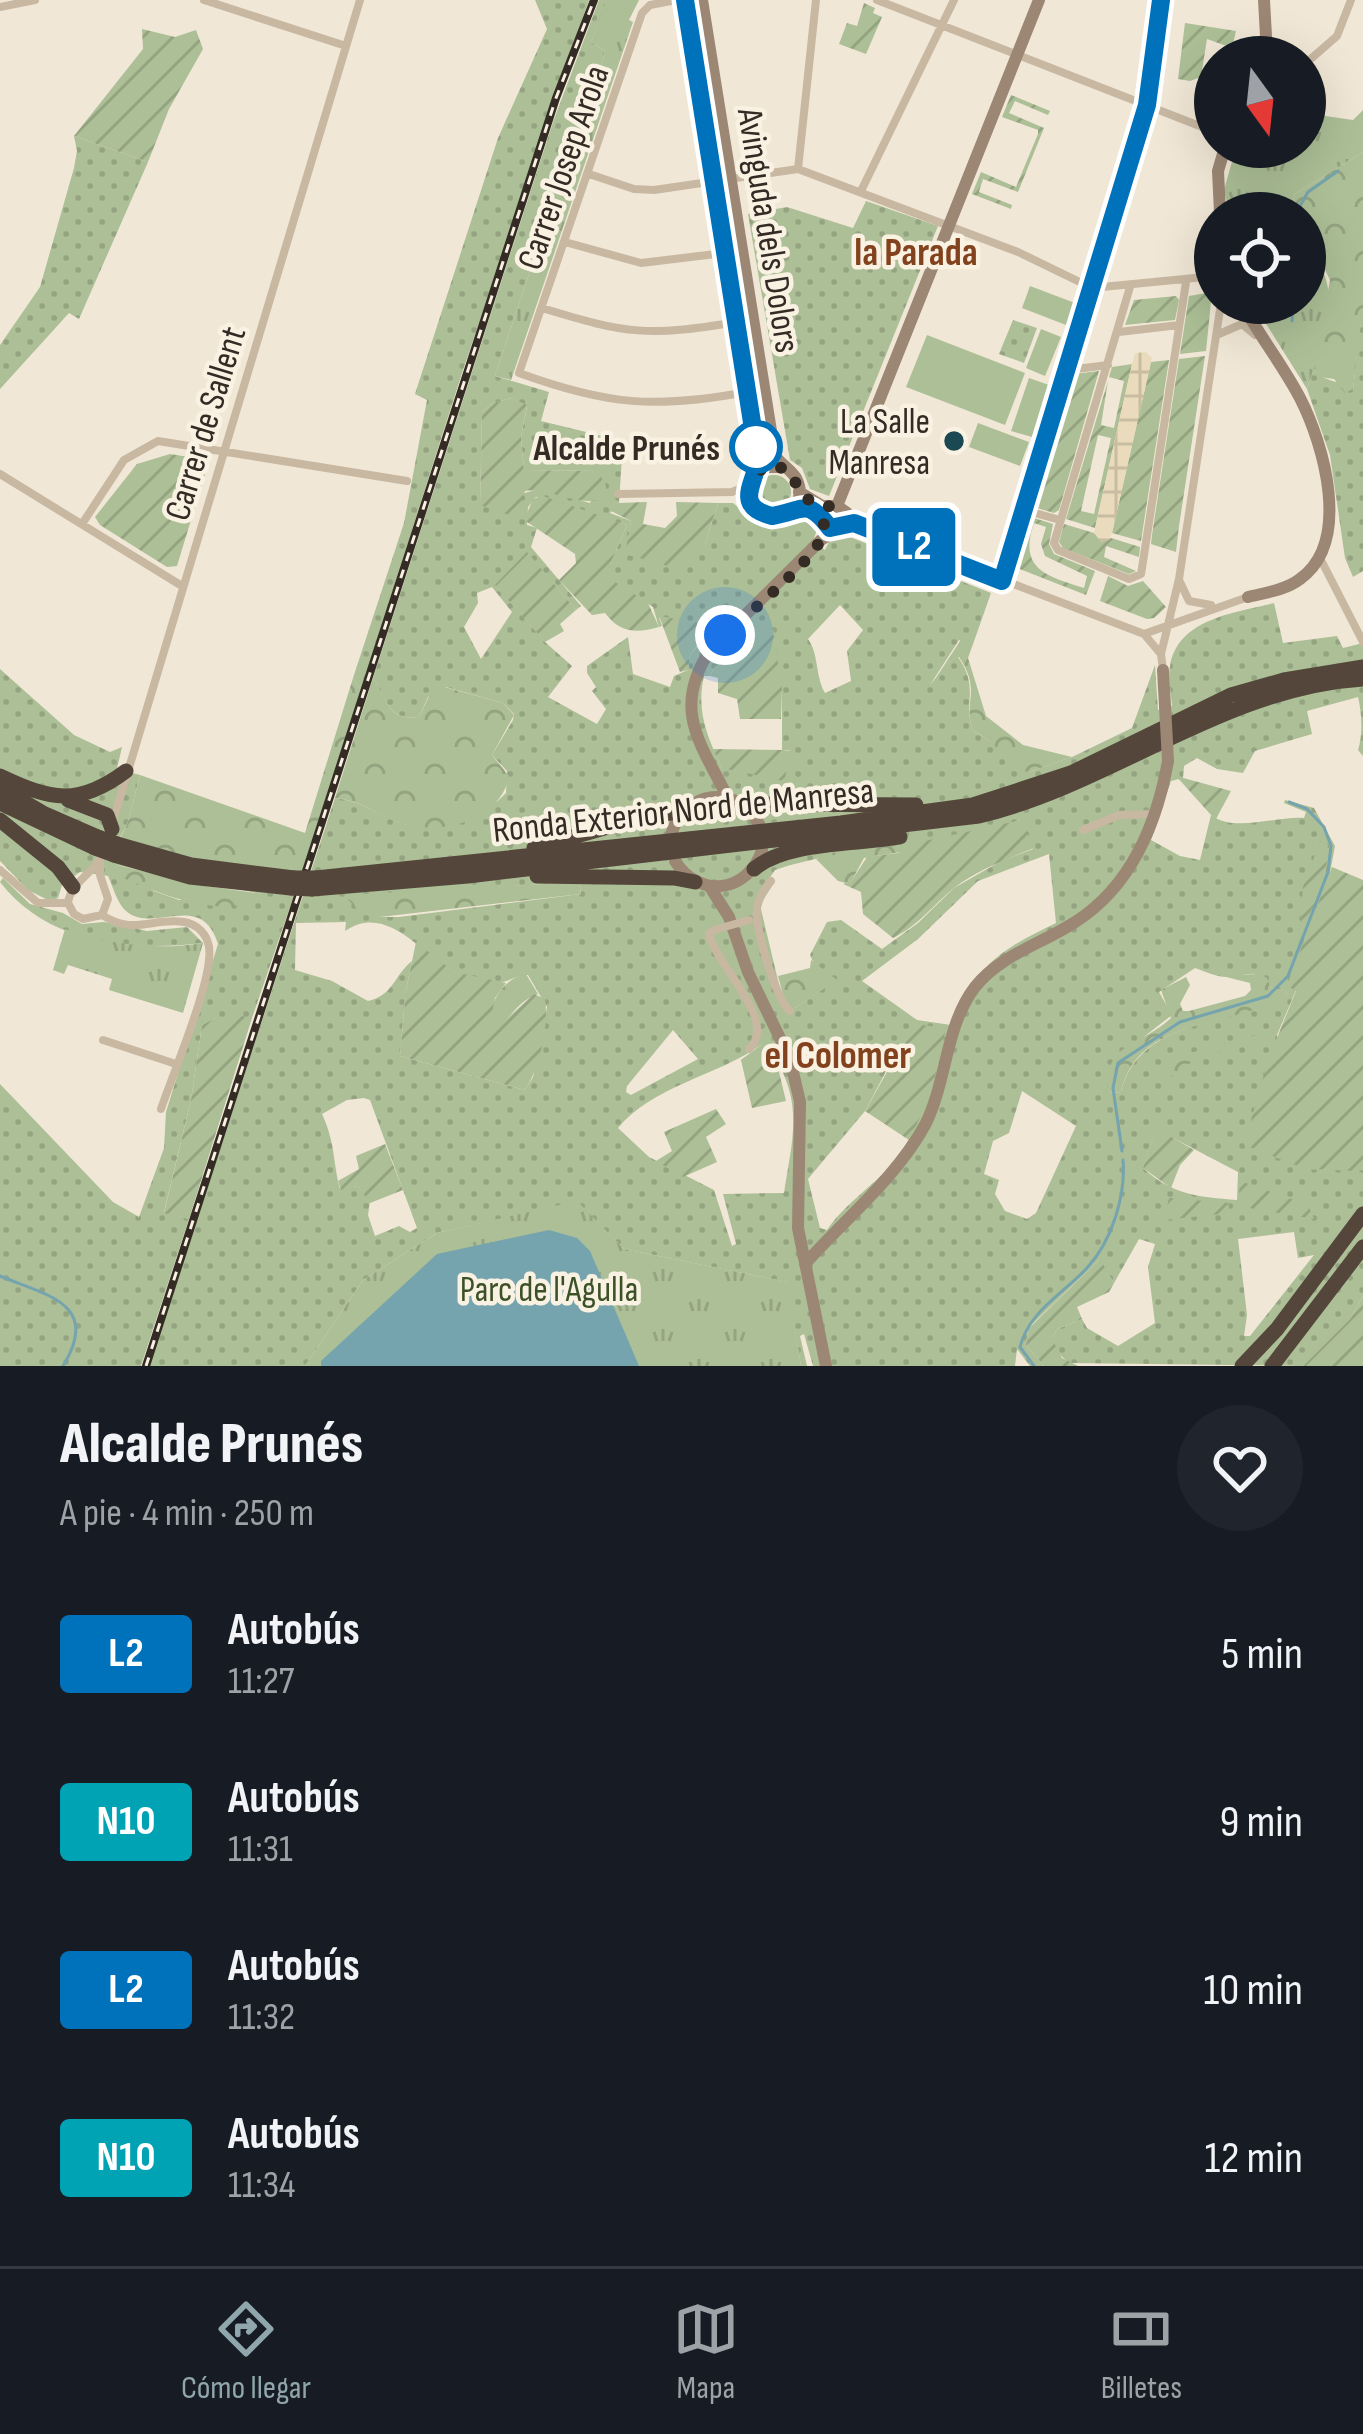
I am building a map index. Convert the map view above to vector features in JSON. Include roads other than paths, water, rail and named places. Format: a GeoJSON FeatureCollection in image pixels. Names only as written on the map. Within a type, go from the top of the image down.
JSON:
{"type":"FeatureCollection","features":[{"type":"Feature","properties":{"kind":"highway","name":"Ronda Exterior Nord de Manresa"},"geometry":{"type":"LineString","coordinates":[[314,884],[458,864],[976,810],[1071,773],[1231,695],[1284,680],[1363,667]]}},
{"type":"Feature","properties":{"kind":"highway","name":"Ronda Exterior Nord de Manresa"},"geometry":{"type":"LineString","coordinates":[[0,803],[190,877],[314,884],[492,874],[976,810],[1077,784],[1236,707],[1286,691],[1363,679]]}},
{"type":"Feature","properties":{"kind":"highway"},"geometry":{"type":"LineString","coordinates":[[66,799],[109,784],[126,771]]}},
{"type":"Feature","properties":{"kind":"highway"},"geometry":{"type":"LineString","coordinates":[[0,776],[106,814],[106,846]]}},
{"type":"Feature","properties":{"kind":"highway","name":"Ronda Exterior Nord de Manresa"},"geometry":{"type":"LineString","coordinates":[[0,788],[106,846]]}},
{"type":"Feature","properties":{"kind":"highway"},"geometry":{"type":"LineString","coordinates":[[735,801],[976,810]]}},
{"type":"Feature","properties":{"kind":"highway"},"geometry":{"type":"LineString","coordinates":[[754,869],[768,857],[897,838],[976,810]]}},
{"type":"Feature","properties":{"kind":"highway"},"geometry":{"type":"LineString","coordinates":[[458,864],[682,812]]}},
{"type":"Feature","properties":{"kind":"highway"},"geometry":{"type":"LineString","coordinates":[[0,820],[65,873],[75,890]]}},
{"type":"Feature","properties":{"kind":"highway"},"geometry":{"type":"LineString","coordinates":[[492,874],[674,878],[702,885]]}},
{"type":"Feature","properties":{"kind":"highway"},"geometry":{"type":"LineString","coordinates":[[1242,1366],[1277,1329],[1363,1214]]}},
{"type":"Feature","properties":{"kind":"highway"},"geometry":{"type":"LineString","coordinates":[[1256,1366],[1363,1225]]}},
{"type":"Feature","properties":{"kind":"highway"},"geometry":{"type":"LineString","coordinates":[[1272,1366],[1363,1247]]}},
{"type":"Feature","properties":{"kind":"street"},"geometry":{"type":"LineString","coordinates":[[0,8],[35,0]]}},
{"type":"Feature","properties":{"kind":"street"},"geometry":{"type":"LineString","coordinates":[[204,0],[346,46]]}},
{"type":"Feature","properties":{"kind":"street","name":"Carrer de Sallent"},"geometry":{"type":"LineString","coordinates":[[103,886],[106,846],[126,771],[360,0]]}},
{"type":"Feature","properties":{"kind":"street","name":"Carrer Josep Arola"},"geometry":{"type":"LineString","coordinates":[[676,0],[650,5],[642,13],[519,373],[635,404],[698,401],[747,392]]}},
{"type":"Feature","properties":{"kind":"street","name":"Avinguda dels Dolors"},"geometry":{"type":"LineString","coordinates":[[685,0],[758,460],[753,478]]}},
{"type":"Feature","properties":{"kind":"street","name":"Avinguda dels Dolors"},"geometry":{"type":"LineString","coordinates":[[702,0],[775,456],[784,467]]}},
{"type":"Feature","properties":{"kind":"street"},"geometry":{"type":"LineString","coordinates":[[797,169],[815,0]]}},
{"type":"Feature","properties":{"kind":"street"},"geometry":{"type":"LineString","coordinates":[[877,0],[1194,124]]}},
{"type":"Feature","properties":{"kind":"street"},"geometry":{"type":"LineString","coordinates":[[861,191],[953,0]]}},
{"type":"Feature","properties":{"kind":"street"},"geometry":{"type":"LineString","coordinates":[[759,824],[735,801],[699,745],[691,720],[691,691],[710,650],[821,540],[833,517],[1039,0]]}},
{"type":"Feature","properties":{"kind":"street"},"geometry":{"type":"LineString","coordinates":[[1002,581],[1147,105],[1161,0]]}},
{"type":"Feature","properties":{"kind":"street"},"geometry":{"type":"LineString","coordinates":[[1264,0],[1266,36]]}},
{"type":"Feature","properties":{"kind":"street"},"geometry":{"type":"LineString","coordinates":[[1326,48],[1337,36],[1351,0]]}},
{"type":"Feature","properties":{"kind":"street"},"geometry":{"type":"LineString","coordinates":[[589,174],[634,189],[654,190],[797,169],[1018,252],[1091,288],[1194,281]]}},
{"type":"Feature","properties":{"kind":"street"},"geometry":{"type":"LineString","coordinates":[[565,242],[640,263],[724,254]]}},
{"type":"Feature","properties":{"kind":"street"},"geometry":{"type":"LineString","coordinates":[[1130,287],[1054,543],[1058,550],[1129,579],[1141,574],[1186,282]]}},
{"type":"Feature","properties":{"kind":"street"},"geometry":{"type":"LineString","coordinates":[[542,308],[595,325],[642,333],[736,322]]}},
{"type":"Feature","properties":{"kind":"street"},"geometry":{"type":"LineString","coordinates":[[805,1264],[913,1145],[936,1100],[958,1020],[978,983],[1023,949],[1086,914],[1113,891],[1140,851],[1168,760],[1161,654],[1179,579],[1220,324]]}},
{"type":"Feature","properties":{"kind":"street"},"geometry":{"type":"LineString","coordinates":[[1219,334],[1242,324],[1269,349]]}},
{"type":"Feature","properties":{"kind":"street"},"geometry":{"type":"LineString","coordinates":[[1144,634],[1295,583],[1320,557],[1329,523],[1320,457],[1300,397],[1254,324]]}},
{"type":"Feature","properties":{"kind":"street"},"geometry":{"type":"LineString","coordinates":[[1119,332],[1179,325]]}},
{"type":"Feature","properties":{"kind":"street"},"geometry":{"type":"LineString","coordinates":[[1068,370],[1108,364]]}},
{"type":"Feature","properties":{"kind":"street"},"geometry":{"type":"LineString","coordinates":[[82,524],[124,460],[146,446],[174,441],[224,454],[407,481]]}},
{"type":"Feature","properties":{"kind":"street"},"geometry":{"type":"LineString","coordinates":[[732,492],[771,465],[784,467],[795,477],[799,492],[833,517]]}},
{"type":"Feature","properties":{"kind":"street"},"geometry":{"type":"LineString","coordinates":[[0,474],[182,586]]}},
{"type":"Feature","properties":{"kind":"street"},"geometry":{"type":"LineString","coordinates":[[750,500],[753,478]]}},
{"type":"Feature","properties":{"kind":"street"},"geometry":{"type":"LineString","coordinates":[[618,494],[732,492],[770,516],[793,507],[799,492]]}},
{"type":"Feature","properties":{"kind":"street"},"geometry":{"type":"LineString","coordinates":[[793,507],[810,508],[1144,634],[1161,654]]}},
{"type":"Feature","properties":{"kind":"street"},"geometry":{"type":"LineString","coordinates":[[1024,510],[1060,520]]}},
{"type":"Feature","properties":{"kind":"street"},"geometry":{"type":"LineString","coordinates":[[1320,557],[1363,643]]}},
{"type":"Feature","properties":{"kind":"street"},"geometry":{"type":"LineString","coordinates":[[1179,579],[1186,599],[1196,604],[1248,597]]}},
{"type":"Feature","properties":{"kind":"street"},"geometry":{"type":"LineString","coordinates":[[671,835],[682,812],[704,798],[714,770]]}},
{"type":"Feature","properties":{"kind":"street"},"geometry":{"type":"LineString","coordinates":[[704,798],[735,801]]}},
{"type":"Feature","properties":{"kind":"street"},"geometry":{"type":"LineString","coordinates":[[1083,830],[1119,814],[1155,814]]}},
{"type":"Feature","properties":{"kind":"street","name":"Carrer de Sallent"},"geometry":{"type":"LineString","coordinates":[[75,890],[106,846]]}},
{"type":"Feature","properties":{"kind":"street"},"geometry":{"type":"LineString","coordinates":[[762,850],[754,869],[737,883],[728,902],[729,916],[748,972],[790,1059],[800,1102],[796,1208],[826,1366]]}},
{"type":"Feature","properties":{"kind":"street"},"geometry":{"type":"LineString","coordinates":[[675,861],[729,916]]}},
{"type":"Feature","properties":{"kind":"street"},"geometry":{"type":"LineString","coordinates":[[0,870],[38,903],[103,886],[109,898],[102,915]]}},
{"type":"Feature","properties":{"kind":"street"},"geometry":{"type":"LineString","coordinates":[[771,881],[764,887],[753,918],[774,989],[790,1011]]}},
{"type":"Feature","properties":{"kind":"street"},"geometry":{"type":"LineString","coordinates":[[702,885],[737,883]]}},
{"type":"Feature","properties":{"kind":"street"},"geometry":{"type":"LineString","coordinates":[[75,890],[72,912],[83,919],[102,915],[121,924],[146,927],[184,922],[199,928],[206,938],[208,970],[161,1108]]}},
{"type":"Feature","properties":{"kind":"street"},"geometry":{"type":"LineString","coordinates":[[749,1049],[757,1042],[759,1029],[709,934],[753,918]]}},
{"type":"Feature","properties":{"kind":"street"},"geometry":{"type":"LineString","coordinates":[[103,1040],[176,1064]]}},
{"type":"Feature","properties":{"kind":"water"},"geometry":{"type":"Polygon","coordinates":[[[549,1230],[577,1238],[590,1251],[639,1366],[321,1366],[437,1254],[549,1230]]]}},
{"type":"Feature","properties":{"kind":"waterway"},"geometry":{"type":"LineString","coordinates":[[1308,192],[1338,171]]}},
{"type":"Feature","properties":{"kind":"waterway"},"geometry":{"type":"LineString","coordinates":[[1122,1151],[1113,1088],[1118,1063],[1180,1022],[1268,996],[1288,976],[1328,872],[1331,846],[1324,827],[1307,809],[1289,802]]}},
{"type":"Feature","properties":{"kind":"waterway"},"geometry":{"type":"LineString","coordinates":[[1034,1366],[1020,1347],[1024,1334],[1104,1245],[1120,1202],[1123,1160]]}},
{"type":"Feature","properties":{"kind":"waterway"},"geometry":{"type":"LineString","coordinates":[[0,1276],[50,1296],[72,1315],[76,1328],[63,1366]]}},
{"type":"Feature","properties":{"kind":"railway"},"geometry":{"type":"LineString","coordinates":[[146,1366],[556,98],[594,0]]}},
{"type":"Feature","properties":{"kind":"place","name":"La Salle Manresa"},"geometry":{"type":"Point","coordinates":[954,441]}},
{"type":"Feature","properties":{"kind":"place","name":"Alcalde Prunés"},"geometry":{"type":"Point","coordinates":[756,447]}},
{"type":"Feature","properties":{"kind":"district","name":"la Parada"},"geometry":{"type":"Point","coordinates":[916,251]}},
{"type":"Feature","properties":{"kind":"district","name":"el Colomer"},"geometry":{"type":"Point","coordinates":[838,1054]}},
{"type":"Feature","properties":{"kind":"park label","name":"Parc de l'Agulla"},"geometry":{"type":"Point","coordinates":[549,1288]}}]}
